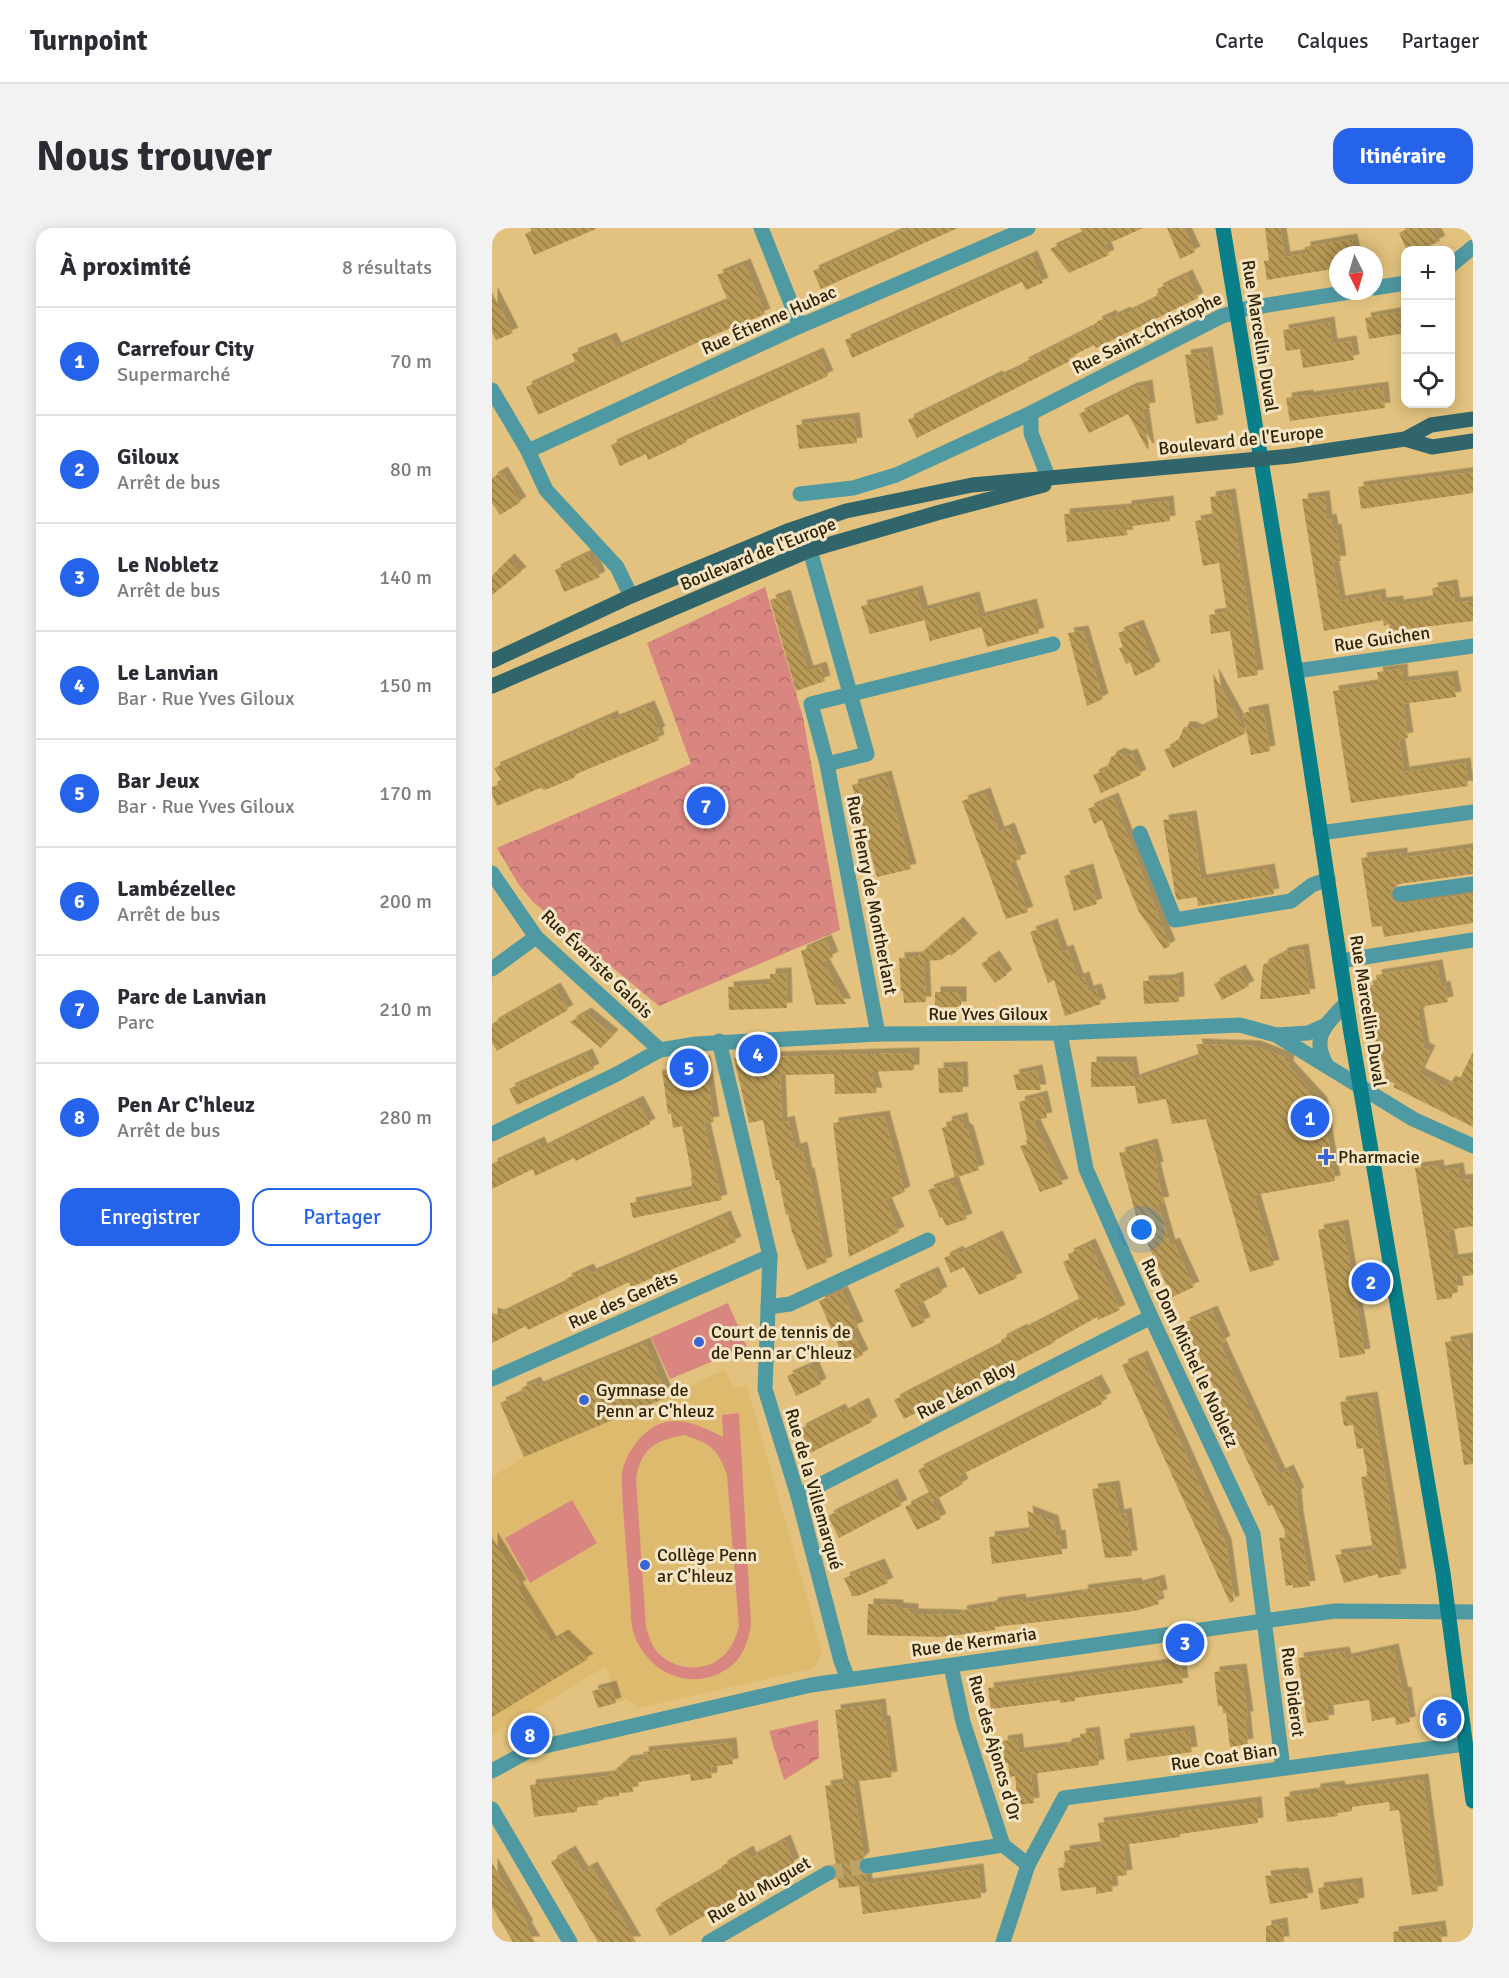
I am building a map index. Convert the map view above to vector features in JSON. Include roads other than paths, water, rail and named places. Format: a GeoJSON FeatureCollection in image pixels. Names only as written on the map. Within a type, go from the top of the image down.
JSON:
{"type":"FeatureCollection","features":[{"type":"Feature","properties":{"kind":"main road","name":"Rue Marcellin Duval"},"geometry":{"type":"LineString","coordinates":[[1223,228],[1296,671],[1346,1003],[1443,1573],[1473,1801]]}},
{"type":"Feature","properties":{"kind":"main road","name":"Boulevard de l'Europe"},"geometry":{"type":"LineString","coordinates":[[492,661],[631,597],[790,530],[846,511],[972,485],[1261,460],[1405,438],[1431,425],[1473,418]]}},
{"type":"Feature","properties":{"kind":"main road","name":"Boulevard de l'Europe"},"geometry":{"type":"LineString","coordinates":[[1405,438],[1432,447],[1473,441]]}},
{"type":"Feature","properties":{"kind":"main road","name":"Boulevard de l'Europe"},"geometry":{"type":"LineString","coordinates":[[492,686],[810,550],[938,513],[1081,476]]}},
{"type":"Feature","properties":{"kind":"street"},"geometry":{"type":"LineString","coordinates":[[760,228],[800,326]]}},
{"type":"Feature","properties":{"kind":"street","name":"Rue Étienne Hubac"},"geometry":{"type":"LineString","coordinates":[[528,451],[800,326],[1028,228]]}},
{"type":"Feature","properties":{"kind":"street"},"geometry":{"type":"LineString","coordinates":[[1455,262],[1473,247]]}},
{"type":"Feature","properties":{"kind":"street"},"geometry":{"type":"LineString","coordinates":[[1383,287],[1401,284]]}},
{"type":"Feature","properties":{"kind":"street","name":"Rue Saint-Christophe"},"geometry":{"type":"LineString","coordinates":[[800,494],[853,488],[896,475],[1031,413],[1222,316],[1237,311],[1329,296]]}},
{"type":"Feature","properties":{"kind":"street"},"geometry":{"type":"LineString","coordinates":[[492,390],[528,451],[546,490],[617,567],[631,597]]}},
{"type":"Feature","properties":{"kind":"street"},"geometry":{"type":"LineString","coordinates":[[1031,413],[1031,432],[1048,477]]}},
{"type":"Feature","properties":{"kind":"street"},"geometry":{"type":"LineString","coordinates":[[810,550],[867,754],[827,764]]}},
{"type":"Feature","properties":{"kind":"street","name":"Rue Henry de Montherlant"},"geometry":{"type":"LineString","coordinates":[[878,1034],[827,764],[811,705],[1053,644]]}},
{"type":"Feature","properties":{"kind":"street","name":"Rue Guichen"},"geometry":{"type":"LineString","coordinates":[[1296,671],[1473,646]]}},
{"type":"Feature","properties":{"kind":"street"},"geometry":{"type":"LineString","coordinates":[[1320,833],[1473,812]]}},
{"type":"Feature","properties":{"kind":"street"},"geometry":{"type":"LineString","coordinates":[[1140,833],[1175,920],[1291,901],[1312,885],[1328,879]]}},
{"type":"Feature","properties":{"kind":"street","name":"Rue Évariste Galois"},"geometry":{"type":"LineString","coordinates":[[492,873],[536,937],[660,1050]]}},
{"type":"Feature","properties":{"kind":"street"},"geometry":{"type":"LineString","coordinates":[[1400,894],[1473,884]]}},
{"type":"Feature","properties":{"kind":"street"},"geometry":{"type":"LineString","coordinates":[[492,969],[536,937]]}},
{"type":"Feature","properties":{"kind":"street"},"geometry":{"type":"LineString","coordinates":[[1340,962],[1473,940]]}},
{"type":"Feature","properties":{"kind":"street"},"geometry":{"type":"LineString","coordinates":[[1327,1066],[1319,1052],[1322,1035],[1326,1025],[1346,1003]]}},
{"type":"Feature","properties":{"kind":"street","name":"Rue Yves Giloux"},"geometry":{"type":"LineString","coordinates":[[492,1134],[660,1050],[718,1041],[878,1034],[1060,1033],[1240,1025],[1276,1035],[1413,1119],[1473,1146]]}},
{"type":"Feature","properties":{"kind":"street"},"geometry":{"type":"LineString","coordinates":[[1276,1035],[1308,1033],[1326,1025]]}},
{"type":"Feature","properties":{"kind":"street","name":"Rue Dom Michel le Nobletz"},"geometry":{"type":"LineString","coordinates":[[1060,1033],[1086,1169],[1151,1317],[1253,1534],[1264,1620]]}},
{"type":"Feature","properties":{"kind":"street","name":"Rue de la Villemarqué"},"geometry":{"type":"LineString","coordinates":[[718,1041],[770,1256],[765,1389],[798,1496],[841,1661],[848,1678]]}},
{"type":"Feature","properties":{"kind":"street"},"geometry":{"type":"LineString","coordinates":[[768,1307],[790,1304],[928,1240]]}},
{"type":"Feature","properties":{"kind":"street","name":"Rue des Genêts"},"geometry":{"type":"LineString","coordinates":[[492,1379],[770,1256]]}},
{"type":"Feature","properties":{"kind":"street","name":"Rue Léon Bloy"},"geometry":{"type":"LineString","coordinates":[[798,1496],[1151,1317]]}},
{"type":"Feature","properties":{"kind":"street","name":"Rue de Kermaria"},"geometry":{"type":"LineString","coordinates":[[492,1771],[532,1749],[848,1678],[951,1666],[1335,1611],[1473,1612]]}},
{"type":"Feature","properties":{"kind":"street","name":"Rue Diderot"},"geometry":{"type":"LineString","coordinates":[[1264,1620],[1283,1768]]}},
{"type":"Feature","properties":{"kind":"street","name":"Rue des Ajoncs d'Or"},"geometry":{"type":"LineString","coordinates":[[951,1666],[963,1722],[1003,1845],[1028,1865]]}},
{"type":"Feature","properties":{"kind":"street","name":"Rue Coat Bian"},"geometry":{"type":"LineString","coordinates":[[1028,1865],[1064,1798],[1465,1744]]}},
{"type":"Feature","properties":{"kind":"street"},"geometry":{"type":"LineString","coordinates":[[492,1809],[570,1942]]}},
{"type":"Feature","properties":{"kind":"street"},"geometry":{"type":"LineString","coordinates":[[867,1866],[1003,1845]]}},
{"type":"Feature","properties":{"kind":"street"},"geometry":{"type":"LineString","coordinates":[[1003,1942],[1028,1865]]}},
{"type":"Feature","properties":{"kind":"street","name":"Rue du Muguet"},"geometry":{"type":"LineString","coordinates":[[709,1942],[735,1936],[828,1873]]}},
{"type":"Feature","properties":{"kind":"tunnel"},"geometry":{"type":"LineString","coordinates":[[828,1873],[867,1866]]}},
{"type":"Feature","properties":{"kind":"place","name":"Parc de Lanvian"},"geometry":{"type":"Point","coordinates":[706,806]}},
{"type":"Feature","properties":{"kind":"place","name":"Le Lanvian"},"geometry":{"type":"Point","coordinates":[758,1054]}},
{"type":"Feature","properties":{"kind":"place","name":"Bar Jeux"},"geometry":{"type":"Point","coordinates":[689,1068]}},
{"type":"Feature","properties":{"kind":"place","name":"Carrefour City"},"geometry":{"type":"Point","coordinates":[1310,1118]}},
{"type":"Feature","properties":{"kind":"place","name":"Pharmacie"},"geometry":{"type":"Point","coordinates":[1326,1157]}},
{"type":"Feature","properties":{"kind":"place","name":"Giloux"},"geometry":{"type":"Point","coordinates":[1371,1282]}},
{"type":"Feature","properties":{"kind":"place","name":"Court de tennis de de Penn ar C'hleuz"},"geometry":{"type":"Point","coordinates":[699,1342]}},
{"type":"Feature","properties":{"kind":"place","name":"Gymnase de Penn ar C'hleuz"},"geometry":{"type":"Point","coordinates":[584,1400]}},
{"type":"Feature","properties":{"kind":"place","name":"Collège Penn ar C'hleuz"},"geometry":{"type":"Point","coordinates":[645,1565]}},
{"type":"Feature","properties":{"kind":"place","name":"Le Nobletz"},"geometry":{"type":"Point","coordinates":[1185,1643]}},
{"type":"Feature","properties":{"kind":"place","name":"Lambézellec"},"geometry":{"type":"Point","coordinates":[1442,1719]}},
{"type":"Feature","properties":{"kind":"place","name":"Pen Ar C'hleuz"},"geometry":{"type":"Point","coordinates":[530,1735]}}]}
